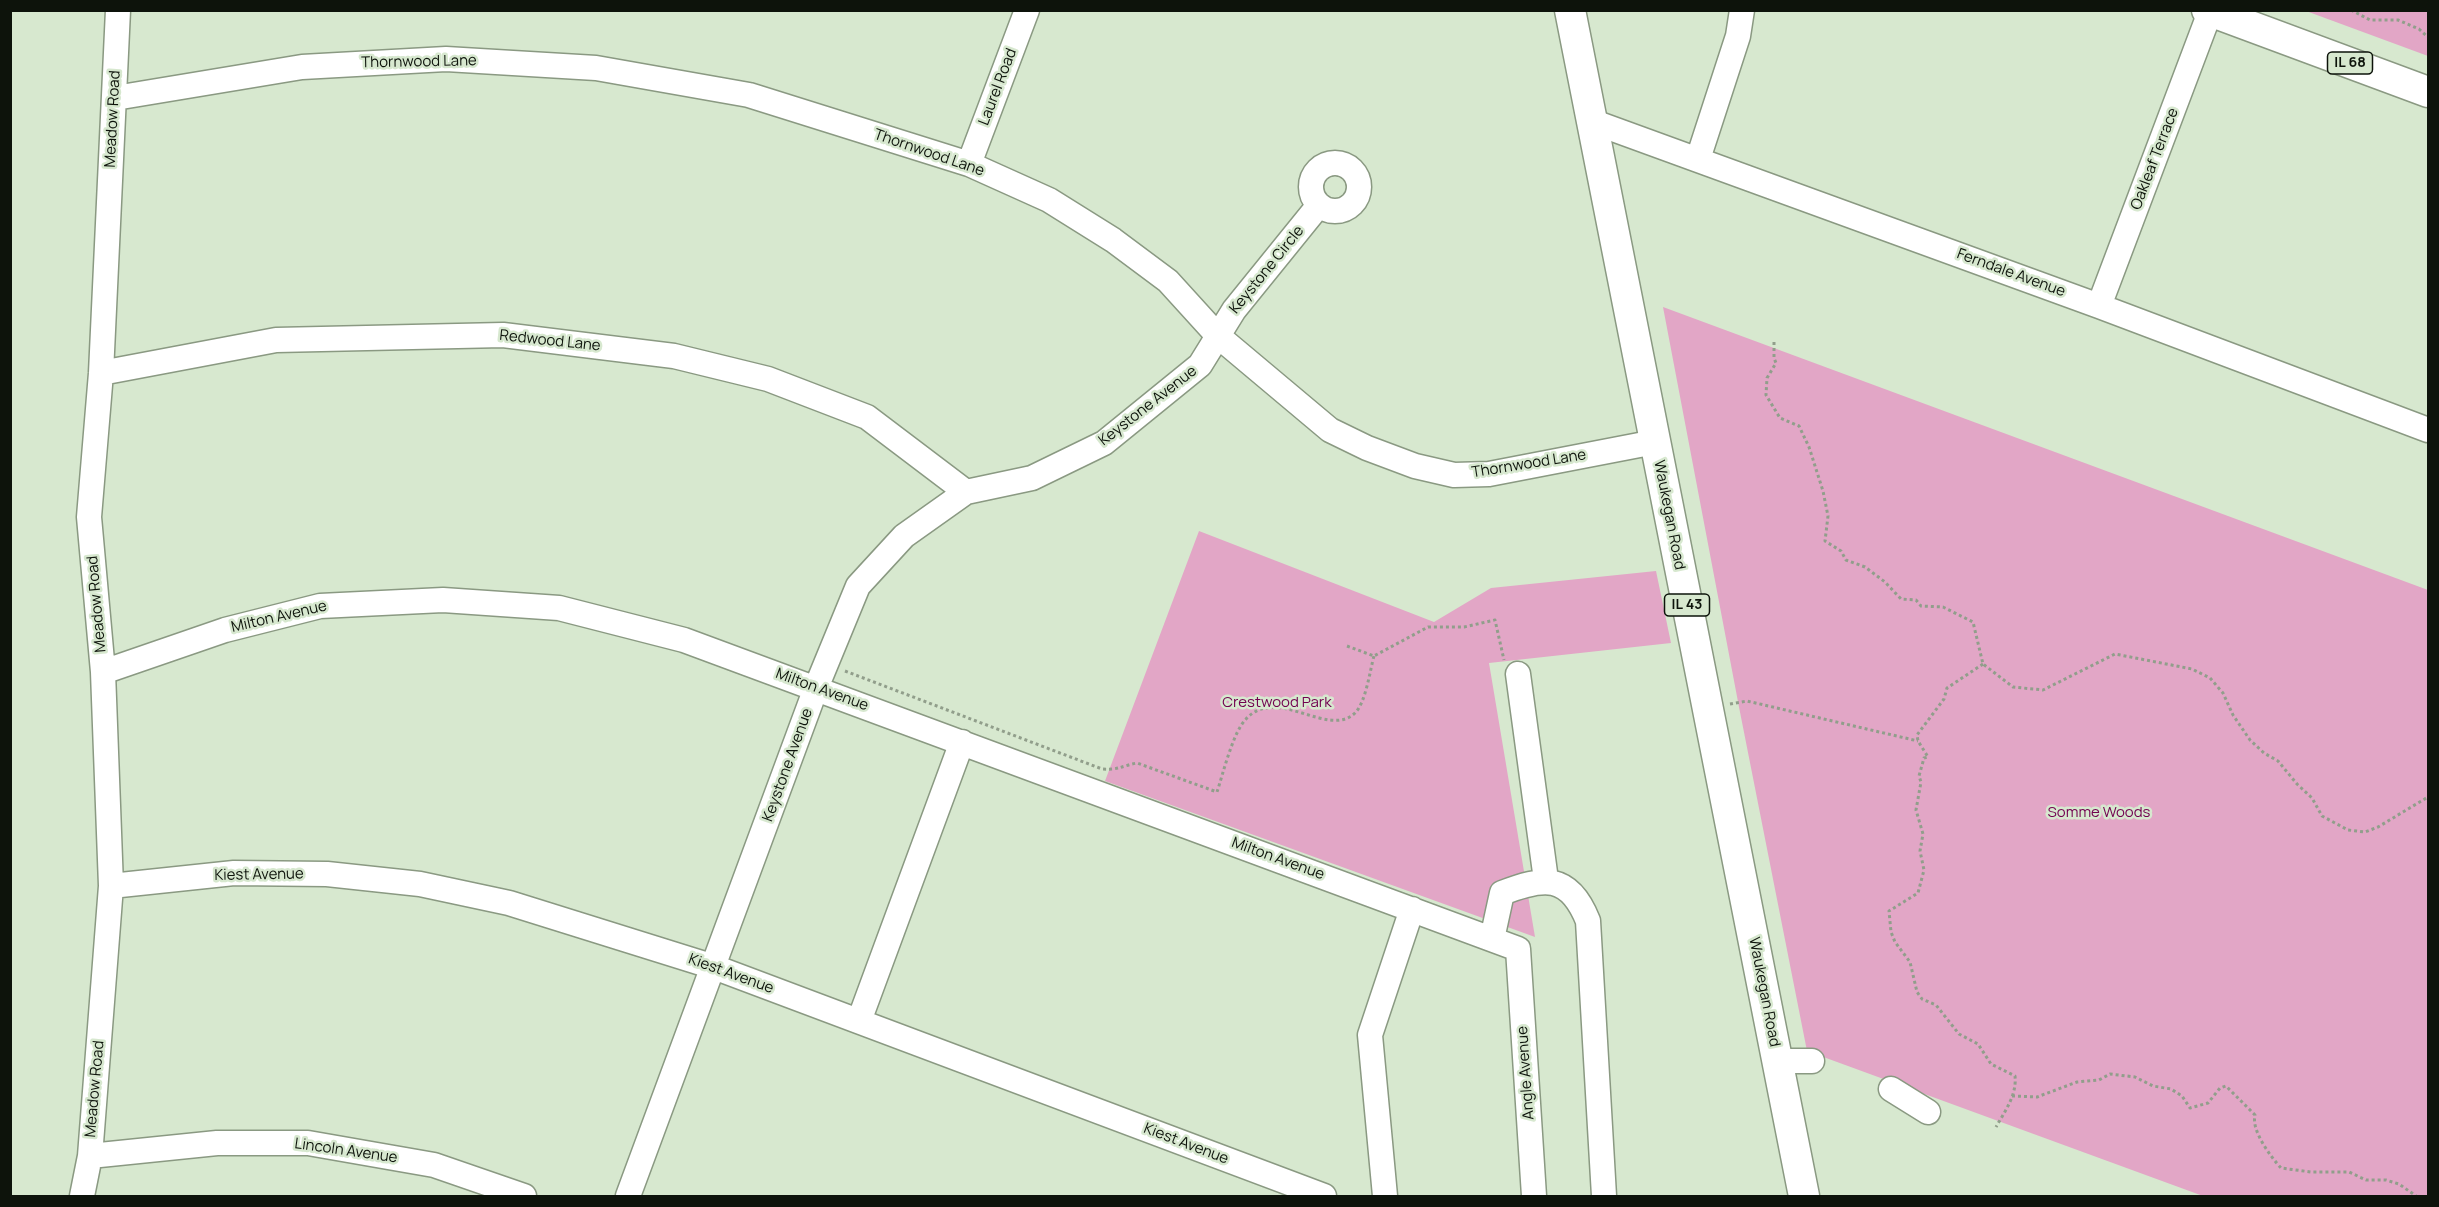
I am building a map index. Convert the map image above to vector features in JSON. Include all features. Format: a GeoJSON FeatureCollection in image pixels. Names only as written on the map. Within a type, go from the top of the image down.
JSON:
{"type":"FeatureCollection","features":[{"type":"Feature","properties":{"kind":"main road","name":"Waukegan Road"},"geometry":{"type":"LineString","coordinates":[[1570,10],[1804,1197]]}},
{"type":"Feature","properties":{"kind":"main road","name":"IL 68"},"geometry":{"type":"LineString","coordinates":[[2208,11],[2428,92]]}},
{"type":"Feature","properties":{"kind":"street","name":"Meadow Road"},"geometry":{"type":"LineString","coordinates":[[82,1197],[90,1156],[111,886],[103,672],[89,517],[101,373],[115,98],[117,10]]}},
{"type":"Feature","properties":{"kind":"street","name":"Laurel Road"},"geometry":{"type":"LineString","coordinates":[[969,164],[1027,10]]}},
{"type":"Feature","properties":{"kind":"street"},"geometry":{"type":"LineString","coordinates":[[1698,159],[1738,36],[1742,10]]}},
{"type":"Feature","properties":{"kind":"street","name":"Oakleaf Terrace"},"geometry":{"type":"LineString","coordinates":[[2099,306],[2208,11]]}},
{"type":"Feature","properties":{"kind":"street","name":"Thornwood Lane"},"geometry":{"type":"LineString","coordinates":[[115,98],[302,66],[446,59],[596,68],[749,95],[969,164],[1049,200],[1113,240],[1168,281],[1218,336],[1330,430],[1367,448],[1415,466],[1454,475],[1489,474],[1655,442]]}},
{"type":"Feature","properties":{"kind":"street","name":"Ferndale Avenue"},"geometry":{"type":"LineString","coordinates":[[1592,121],[2428,429]]}},
{"type":"Feature","properties":{"kind":"street","name":"Keystone Circle"},"geometry":{"type":"LineString","coordinates":[[1218,336],[1233,310],[1319,205]]}},
{"type":"Feature","properties":{"kind":"street","name":"Redwood Lane"},"geometry":{"type":"LineString","coordinates":[[101,373],[276,340],[503,335],[674,356],[768,379],[867,417],[966,492]]}},
{"type":"Feature","properties":{"kind":"street","name":"Keystone Avenue"},"geometry":{"type":"LineString","coordinates":[[628,1197],[816,688],[858,586],[904,536],[966,492],[1032,478],[1104,443],[1200,365],[1218,336]]}},
{"type":"Feature","properties":{"kind":"street","name":"Milton Avenue"},"geometry":{"type":"LineString","coordinates":[[103,672],[225,630],[320,606],[443,600],[559,608],[684,640],[1518,949]]}},
{"type":"Feature","properties":{"kind":"street"},"geometry":{"type":"LineString","coordinates":[[1518,674],[1546,880]]}},
{"type":"Feature","properties":{"kind":"street"},"geometry":{"type":"LineString","coordinates":[[859,1022],[962,742]]}},
{"type":"Feature","properties":{"kind":"street","name":"Kiest Avenue"},"geometry":{"type":"LineString","coordinates":[[111,886],[234,873],[327,874],[420,884],[509,903],[714,967],[1324,1197]]}},
{"type":"Feature","properties":{"kind":"street"},"geometry":{"type":"LineString","coordinates":[[1492,939],[1502,894],[1527,884],[1546,880],[1567,890],[1581,904],[1588,921],[1604,1197]]}},
{"type":"Feature","properties":{"kind":"street"},"geometry":{"type":"LineString","coordinates":[[1385,1197],[1370,1035],[1412,909]]}},
{"type":"Feature","properties":{"kind":"street","name":"Angle Avenue"},"geometry":{"type":"LineString","coordinates":[[1518,949],[1534,1197]]}},
{"type":"Feature","properties":{"kind":"street"},"geometry":{"type":"LineString","coordinates":[[1777,1061],[1812,1061]]}},
{"type":"Feature","properties":{"kind":"street"},"geometry":{"type":"LineString","coordinates":[[1891,1089],[1928,1112]]}},
{"type":"Feature","properties":{"kind":"street","name":"Lincoln Avenue"},"geometry":{"type":"LineString","coordinates":[[90,1156],[217,1143],[308,1143],[434,1165],[524,1197]]}},
{"type":"Feature","properties":{"kind":"path"},"geometry":{"type":"LineString","coordinates":[[2351,10],[2370,20],[2398,20],[2419,28],[2428,37]]}},
{"type":"Feature","properties":{"kind":"path"},"geometry":{"type":"LineString","coordinates":[[1774,342],[1776,363],[1767,378],[1766,395],[1779,418],[1799,426],[1809,447],[1828,516],[1825,541],[1841,551],[1846,560],[1865,567],[1886,582],[1901,599],[1916,600],[1921,606],[1943,608],[1973,622],[1983,664],[2013,687],[2043,690],[2115,654],[2192,669],[2210,678],[2223,693],[2233,715],[2250,740],[2264,753],[2278,761],[2312,798],[2322,816],[2348,830],[2365,832],[2378,827],[2428,797]]}},
{"type":"Feature","properties":{"kind":"path"},"geometry":{"type":"LineString","coordinates":[[826,664],[1102,769],[1119,770],[1137,763],[1217,792],[1234,742],[1246,719],[1267,706],[1290,709],[1323,719],[1345,719],[1356,712],[1364,695],[1374,656],[1428,627],[1464,627],[1496,620],[1505,662],[1518,674]]}},
{"type":"Feature","properties":{"kind":"path"},"geometry":{"type":"LineString","coordinates":[[1347,646],[1374,656]]}},
{"type":"Feature","properties":{"kind":"path"},"geometry":{"type":"LineString","coordinates":[[1983,664],[1947,688],[1944,699],[1917,735],[1928,757],[1924,758],[1923,762],[1916,810],[1923,834],[1920,851],[1924,870],[1918,893],[1889,911],[1894,942],[1910,962],[1917,992],[1922,999],[1936,1005],[1959,1034],[1978,1044],[1991,1065],[2015,1076],[2016,1084],[2011,1102],[1996,1127]]}},
{"type":"Feature","properties":{"kind":"path"},"geometry":{"type":"LineString","coordinates":[[1707,708],[1747,701],[1918,741]]}},
{"type":"Feature","properties":{"kind":"path"},"geometry":{"type":"LineString","coordinates":[[2012,1096],[2037,1097],[2077,1082],[2099,1080],[2110,1074],[2135,1077],[2153,1086],[2171,1089],[2182,1095],[2190,1108],[2208,1104],[2220,1088],[2226,1086],[2255,1115],[2253,1122],[2262,1145],[2281,1168],[2311,1172],[2349,1172],[2366,1180],[2386,1179],[2399,1184],[2416,1197]]}},
{"type":"Feature","properties":{"kind":"green space"},"geometry":{"type":"Polygon","coordinates":[[[2306,11],[2428,11],[2428,56],[2306,11]]]}},
{"type":"Feature","properties":{"kind":"green space","name":"Somme Woods"},"geometry":{"type":"Polygon","coordinates":[[[1663,307],[2428,590],[2428,1196],[2203,1196],[1807,1051],[1663,307]]]}},
{"type":"Feature","properties":{"kind":"green space","name":"Crestwood Park"},"geometry":{"type":"Polygon","coordinates":[[[1199,531],[1434,622],[1491,588],[1656,571],[1671,643],[1489,663],[1535,937],[1105,781],[1199,531]]]}}]}
